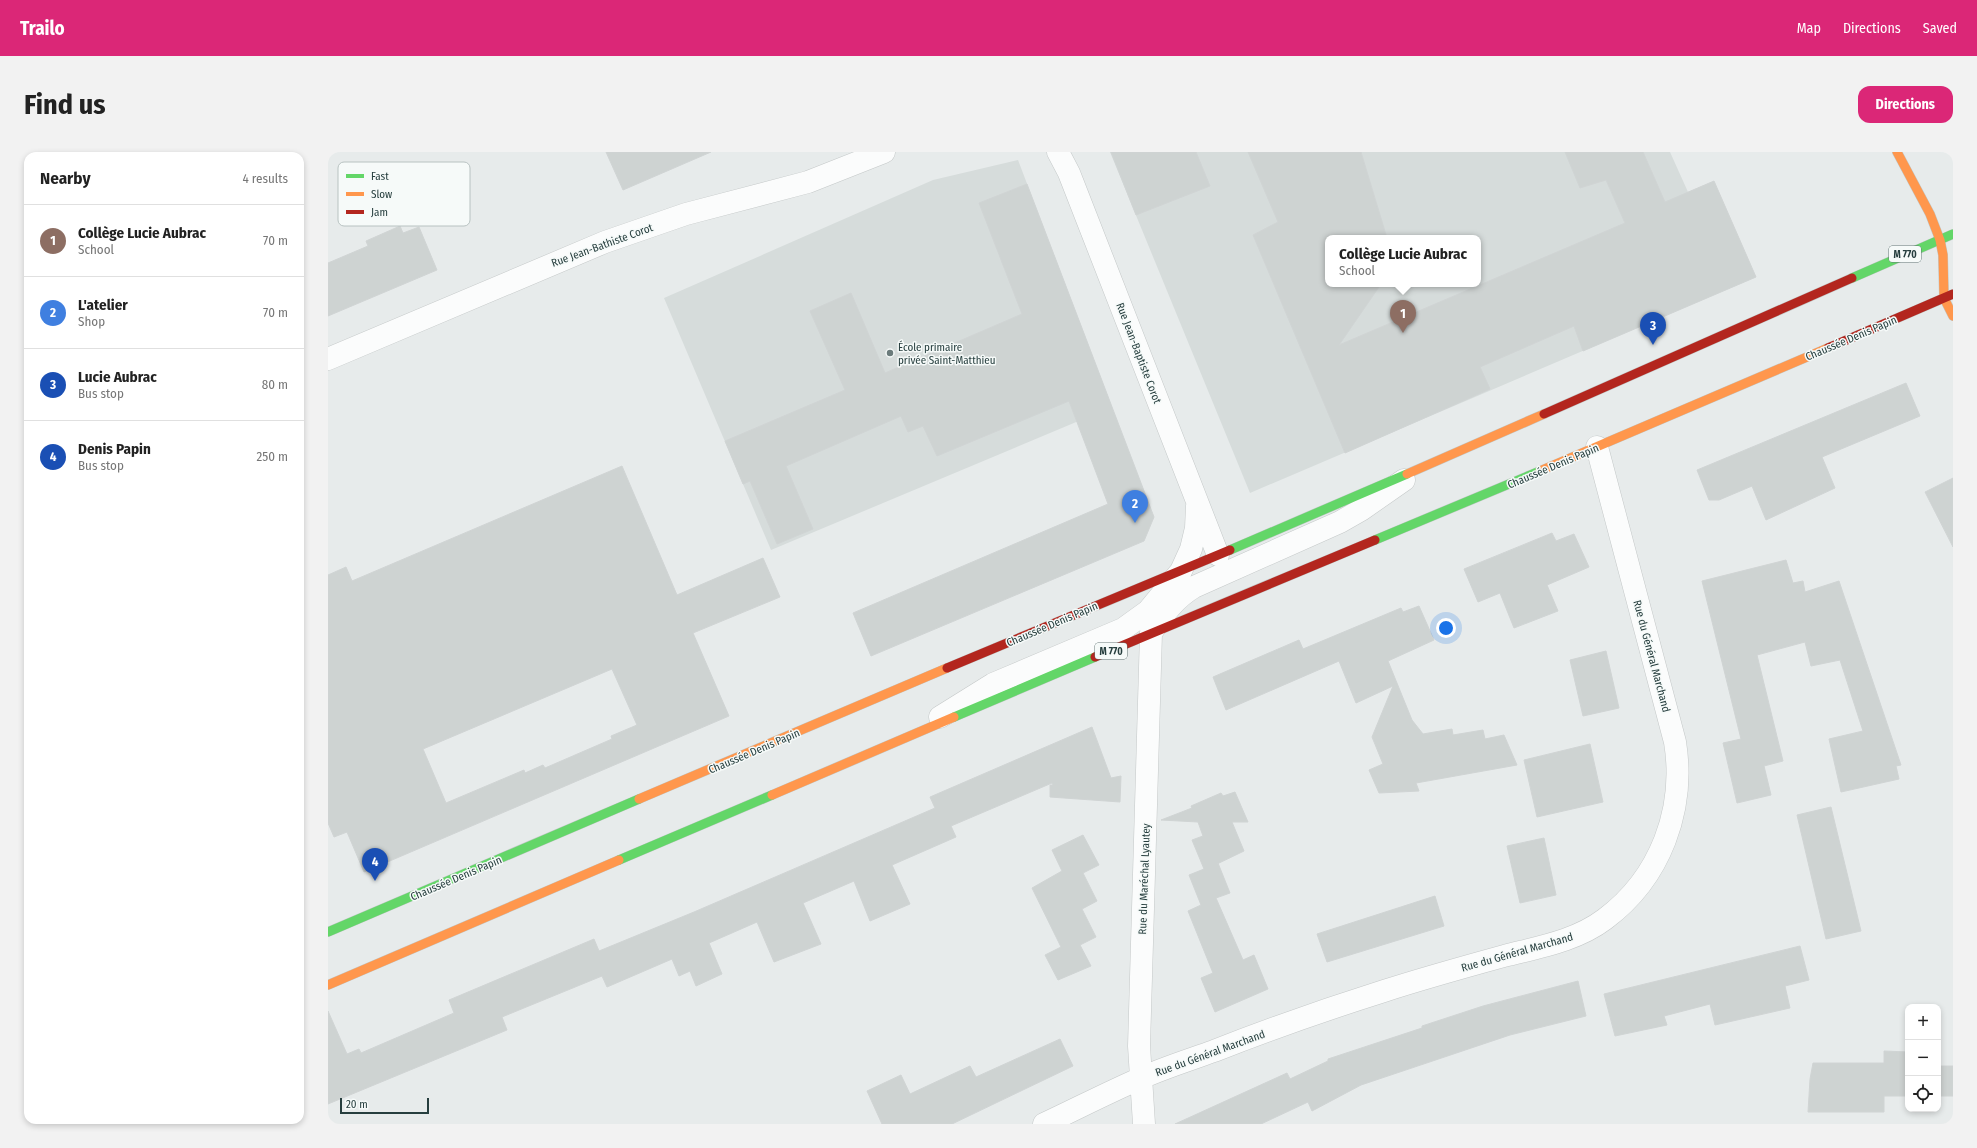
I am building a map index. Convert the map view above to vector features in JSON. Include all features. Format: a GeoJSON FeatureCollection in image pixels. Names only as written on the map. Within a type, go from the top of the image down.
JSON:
{"type":"FeatureCollection","features":[{"type":"Feature","properties":{"kind":"main road"},"geometry":{"type":"LineString","coordinates":[[1897,152],[1930,214],[1940,240],[1943,255],[1944,298],[1953,316]]}},
{"type":"Feature","properties":{"kind":"main road","name":"Chaussée Denis Papin"},"geometry":{"type":"LineString","coordinates":[[328,932],[1181,571],[1662,363],[1953,234]]}},
{"type":"Feature","properties":{"kind":"main road","name":"Chaussée Denis Papin"},"geometry":{"type":"LineString","coordinates":[[328,985],[1152,633],[1598,447],[1953,294]]}},
{"type":"Feature","properties":{"kind":"street","name":"Rue Jean-Bathiste Corot"},"geometry":{"type":"LineString","coordinates":[[328,359],[605,242],[686,214],[808,182],[884,152]]}},
{"type":"Feature","properties":{"kind":"street","name":"Rue Jean-Baptiste Corot"},"geometry":{"type":"LineString","coordinates":[[1058,152],[1069,173],[1218,555]]}},
{"type":"Feature","properties":{"kind":"street","name":"Rue du Général Marchand"},"geometry":{"type":"LineString","coordinates":[[1044,1124],[1140,1079],[1350,1002],[1436,975],[1566,940],[1588,931],[1621,906],[1648,874],[1658,859],[1669,830],[1678,782],[1678,762],[1675,742],[1598,447]]}},
{"type":"Feature","properties":{"kind":"street","name":"Chaussée Denis Papin"},"geometry":{"type":"LineString","coordinates":[[1152,633],[1167,609],[1179,596],[1194,587],[1340,522],[1361,510],[1425,466]]}},
{"type":"Feature","properties":{"kind":"street","name":"Chaussée Denis Papin"},"geometry":{"type":"LineString","coordinates":[[920,732],[953,707],[993,684],[1123,629],[1136,621],[1148,611],[1181,571],[1191,549],[1196,528],[1198,502]]}},
{"type":"Feature","properties":{"kind":"street","name":"Rue du Maréchal Lyautey"},"geometry":{"type":"LineString","coordinates":[[1144,1124],[1140,1079],[1152,633]]}},
{"type":"Feature","properties":{"kind":"shaded area"},"geometry":{"type":"Polygon","coordinates":[[[1110,152],[1670,152],[1688,192],[1714,181],[1756,277],[1250,493],[1110,152]]]}},
{"type":"Feature","properties":{"kind":"shaded area","name":"École primaire privée Saint-Matthieu"},"geometry":{"type":"Polygon","coordinates":[[[1018,160],[1112,407],[771,550],[664,298],[933,180],[1018,160]]]}},
{"type":"Feature","properties":{"kind":"building"},"geometry":{"type":"Polygon","coordinates":[[[606,152],[711,152],[623,190],[606,152]]]}},
{"type":"Feature","properties":{"kind":"building"},"geometry":{"type":"Polygon","coordinates":[[[1111,152],[1196,152],[1210,186],[1136,215],[1111,152]]]}},
{"type":"Feature","properties":{"kind":"building"},"geometry":{"type":"Polygon","coordinates":[[[1248,152],[1361,152],[1386,235],[1325,235],[1325,287],[1379,287],[1339,345],[1475,287],[1481,287],[1481,284],[1625,223],[1606,180],[1580,188],[1565,152],[1643,152],[1665,202],[1714,181],[1756,277],[1583,351],[1574,326],[1480,367],[1490,389],[1345,453],[1253,235],[1278,222],[1248,152]]]}},
{"type":"Feature","properties":{"kind":"building"},"geometry":{"type":"Polygon","coordinates":[[[1027,184],[1154,517],[1144,541],[871,656],[853,613],[1108,504],[1069,401],[937,456],[923,426],[908,432],[901,416],[786,466],[813,529],[777,544],[750,481],[743,484],[725,441],[845,390],[810,311],[851,293],[885,373],[1022,314],[979,203],[1027,184]]]}},
{"type":"Feature","properties":{"kind":"building"},"geometry":{"type":"Polygon","coordinates":[[[400,226],[403,233],[419,227],[437,270],[328,316],[328,263],[368,246],[366,241],[400,226]]]}},
{"type":"Feature","properties":{"kind":"building"},"geometry":{"type":"Polygon","coordinates":[[[1906,383],[1920,416],[1822,457],[1835,488],[1766,520],[1752,486],[1719,500],[1709,500],[1697,470],[1906,383]]]}},
{"type":"Feature","properties":{"kind":"building"},"geometry":{"type":"Polygon","coordinates":[[[622,466],[677,595],[763,558],[780,597],[693,633],[729,716],[364,872],[347,832],[334,837],[328,823],[328,575],[346,567],[352,581],[622,466]],[[612,669],[423,749],[446,803],[524,770],[525,773],[543,765],[545,768],[612,739],[611,736],[637,725],[612,669]]]}},
{"type":"Feature","properties":{"kind":"building"},"geometry":{"type":"Polygon","coordinates":[[[1953,478],[1953,547],[1925,492],[1953,478]]]}},
{"type":"Feature","properties":{"kind":"building"},"geometry":{"type":"Polygon","coordinates":[[[1552,533],[1556,541],[1574,534],[1589,567],[1547,585],[1558,611],[1514,628],[1500,593],[1478,602],[1464,569],[1552,533]]]}},
{"type":"Feature","properties":{"kind":"building"},"geometry":{"type":"Polygon","coordinates":[[[1786,560],[1793,583],[1803,581],[1805,592],[1839,581],[1901,765],[1896,766],[1899,779],[1841,792],[1829,739],[1863,731],[1840,660],[1811,666],[1805,642],[1757,655],[1783,761],[1764,766],[1771,795],[1737,803],[1723,743],[1741,739],[1702,581],[1786,560]]]}},
{"type":"Feature","properties":{"kind":"building"},"geometry":{"type":"Polygon","coordinates":[[[1419,606],[1434,640],[1388,661],[1412,720],[1423,734],[1452,729],[1453,735],[1483,730],[1485,739],[1504,735],[1517,765],[1416,783],[1419,791],[1379,793],[1369,770],[1383,764],[1372,737],[1393,686],[1356,703],[1339,661],[1226,710],[1213,677],[1299,640],[1303,649],[1401,608],[1403,612],[1419,606]]]}},
{"type":"Feature","properties":{"kind":"building"},"geometry":{"type":"Polygon","coordinates":[[[1606,651],[1619,708],[1583,716],[1570,660],[1606,651]]]}},
{"type":"Feature","properties":{"kind":"building"},"geometry":{"type":"Polygon","coordinates":[[[1092,727],[1111,778],[1121,776],[1120,802],[1050,797],[1050,785],[1053,785],[1052,783],[951,826],[956,837],[892,865],[910,904],[870,921],[854,881],[803,903],[821,944],[774,962],[757,922],[709,943],[722,974],[696,986],[690,971],[679,976],[672,959],[607,987],[602,976],[502,1017],[507,1030],[328,1104],[328,1011],[347,1054],[359,1049],[361,1053],[454,1013],[449,1000],[594,939],[599,951],[694,912],[935,808],[930,797],[1092,727]]]}},
{"type":"Feature","properties":{"kind":"building"},"geometry":{"type":"Polygon","coordinates":[[[1590,744],[1603,802],[1537,817],[1524,760],[1590,744]]]}},
{"type":"Feature","properties":{"kind":"building"},"geometry":{"type":"Polygon","coordinates":[[[1235,792],[1248,822],[1232,822],[1244,851],[1218,863],[1230,893],[1216,898],[1243,960],[1254,955],[1268,989],[1215,1012],[1201,978],[1213,973],[1188,911],[1201,905],[1189,875],[1204,869],[1192,840],[1203,836],[1198,822],[1161,820],[1192,808],[1191,806],[1221,793],[1223,796],[1235,792]]]}},
{"type":"Feature","properties":{"kind":"building"},"geometry":{"type":"Polygon","coordinates":[[[1831,807],[1861,931],[1826,939],[1797,815],[1831,807]]]}},
{"type":"Feature","properties":{"kind":"building"},"geometry":{"type":"Polygon","coordinates":[[[1083,835],[1099,865],[1083,873],[1097,901],[1082,909],[1096,937],[1080,945],[1091,966],[1058,980],[1045,955],[1061,947],[1032,888],[1062,871],[1052,850],[1083,835]]]}},
{"type":"Feature","properties":{"kind":"building"},"geometry":{"type":"Polygon","coordinates":[[[1544,838],[1556,895],[1520,903],[1507,846],[1544,838]]]}},
{"type":"Feature","properties":{"kind":"building"},"geometry":{"type":"Polygon","coordinates":[[[1435,896],[1444,926],[1327,962],[1317,934],[1435,896]]]}},
{"type":"Feature","properties":{"kind":"building"},"geometry":{"type":"Polygon","coordinates":[[[1800,946],[1809,980],[1785,986],[1790,1008],[1715,1025],[1710,1004],[1664,1016],[1667,1025],[1615,1036],[1604,994],[1800,946]]]}},
{"type":"Feature","properties":{"kind":"building"},"geometry":{"type":"Polygon","coordinates":[[[1578,981],[1586,1016],[1510,1035],[1361,1085],[1312,1111],[1308,1102],[1261,1124],[1175,1124],[1287,1073],[1290,1079],[1328,1061],[1328,1059],[1422,1028],[1422,1026],[1483,1006],[1578,981]]]}},
{"type":"Feature","properties":{"kind":"building"},"geometry":{"type":"Polygon","coordinates":[[[1060,1039],[1073,1066],[952,1124],[882,1124],[867,1091],[901,1075],[910,1094],[970,1066],[976,1077],[1060,1039]]]}},
{"type":"Feature","properties":{"kind":"building"},"geometry":{"type":"Polygon","coordinates":[[[1884,1051],[1905,1052],[1905,1096],[1884,1096],[1884,1112],[1808,1112],[1810,1079],[1813,1063],[1884,1063],[1884,1051]]]}},
{"type":"Feature","properties":{"kind":"building"},"geometry":{"type":"Polygon","coordinates":[[[1941,1066],[1953,1066],[1953,1096],[1941,1096],[1941,1066]]]}},
{"type":"Feature","properties":{"kind":"traffic: fast"},"geometry":{"type":"LineString","coordinates":[[1852,278],[1953,234]]}},
{"type":"Feature","properties":{"kind":"traffic: fast"},"geometry":{"type":"LineString","coordinates":[[1375,540],[1540,471]]}},
{"type":"Feature","properties":{"kind":"traffic: fast"},"geometry":{"type":"LineString","coordinates":[[1230,550],[1407,474]]}},
{"type":"Feature","properties":{"kind":"traffic: fast"},"geometry":{"type":"LineString","coordinates":[[954,717],[1095,657]]}},
{"type":"Feature","properties":{"kind":"traffic: fast"},"geometry":{"type":"LineString","coordinates":[[619,860],[772,795]]}},
{"type":"Feature","properties":{"kind":"traffic: fast"},"geometry":{"type":"LineString","coordinates":[[328,932],[639,799]]}},
{"type":"Feature","properties":{"kind":"traffic: slow"},"geometry":{"type":"LineString","coordinates":[[1897,152],[1930,214],[1940,240],[1943,255],[1944,298],[1953,316]]}},
{"type":"Feature","properties":{"kind":"traffic: slow"},"geometry":{"type":"LineString","coordinates":[[1540,471],[1828,348]]}},
{"type":"Feature","properties":{"kind":"traffic: slow"},"geometry":{"type":"LineString","coordinates":[[1407,474],[1544,414]]}},
{"type":"Feature","properties":{"kind":"traffic: slow"},"geometry":{"type":"LineString","coordinates":[[639,799],[947,668]]}},
{"type":"Feature","properties":{"kind":"traffic: slow"},"geometry":{"type":"LineString","coordinates":[[772,795],[954,717]]}},
{"type":"Feature","properties":{"kind":"traffic: slow"},"geometry":{"type":"LineString","coordinates":[[328,985],[619,860]]}},
{"type":"Feature","properties":{"kind":"traffic: jam"},"geometry":{"type":"LineString","coordinates":[[1544,414],[1852,278]]}},
{"type":"Feature","properties":{"kind":"traffic: jam"},"geometry":{"type":"LineString","coordinates":[[1828,348],[1953,294]]}},
{"type":"Feature","properties":{"kind":"traffic: jam"},"geometry":{"type":"LineString","coordinates":[[1095,657],[1375,540]]}},
{"type":"Feature","properties":{"kind":"traffic: jam"},"geometry":{"type":"LineString","coordinates":[[947,668],[1230,550]]}},
{"type":"Feature","properties":{"kind":"place","name":"Collège Lucie Aubrac"},"geometry":{"type":"Point","coordinates":[1403,333]}},
{"type":"Feature","properties":{"kind":"place","name":"Lucie Aubrac"},"geometry":{"type":"Point","coordinates":[1653,345]}},
{"type":"Feature","properties":{"kind":"place","name":"École primaire privée Saint-Matthieu"},"geometry":{"type":"Point","coordinates":[890,353]}},
{"type":"Feature","properties":{"kind":"place","name":"L'atelier"},"geometry":{"type":"Point","coordinates":[1135,523]}},
{"type":"Feature","properties":{"kind":"place","name":"Denis Papin"},"geometry":{"type":"Point","coordinates":[375,881]}}]}
